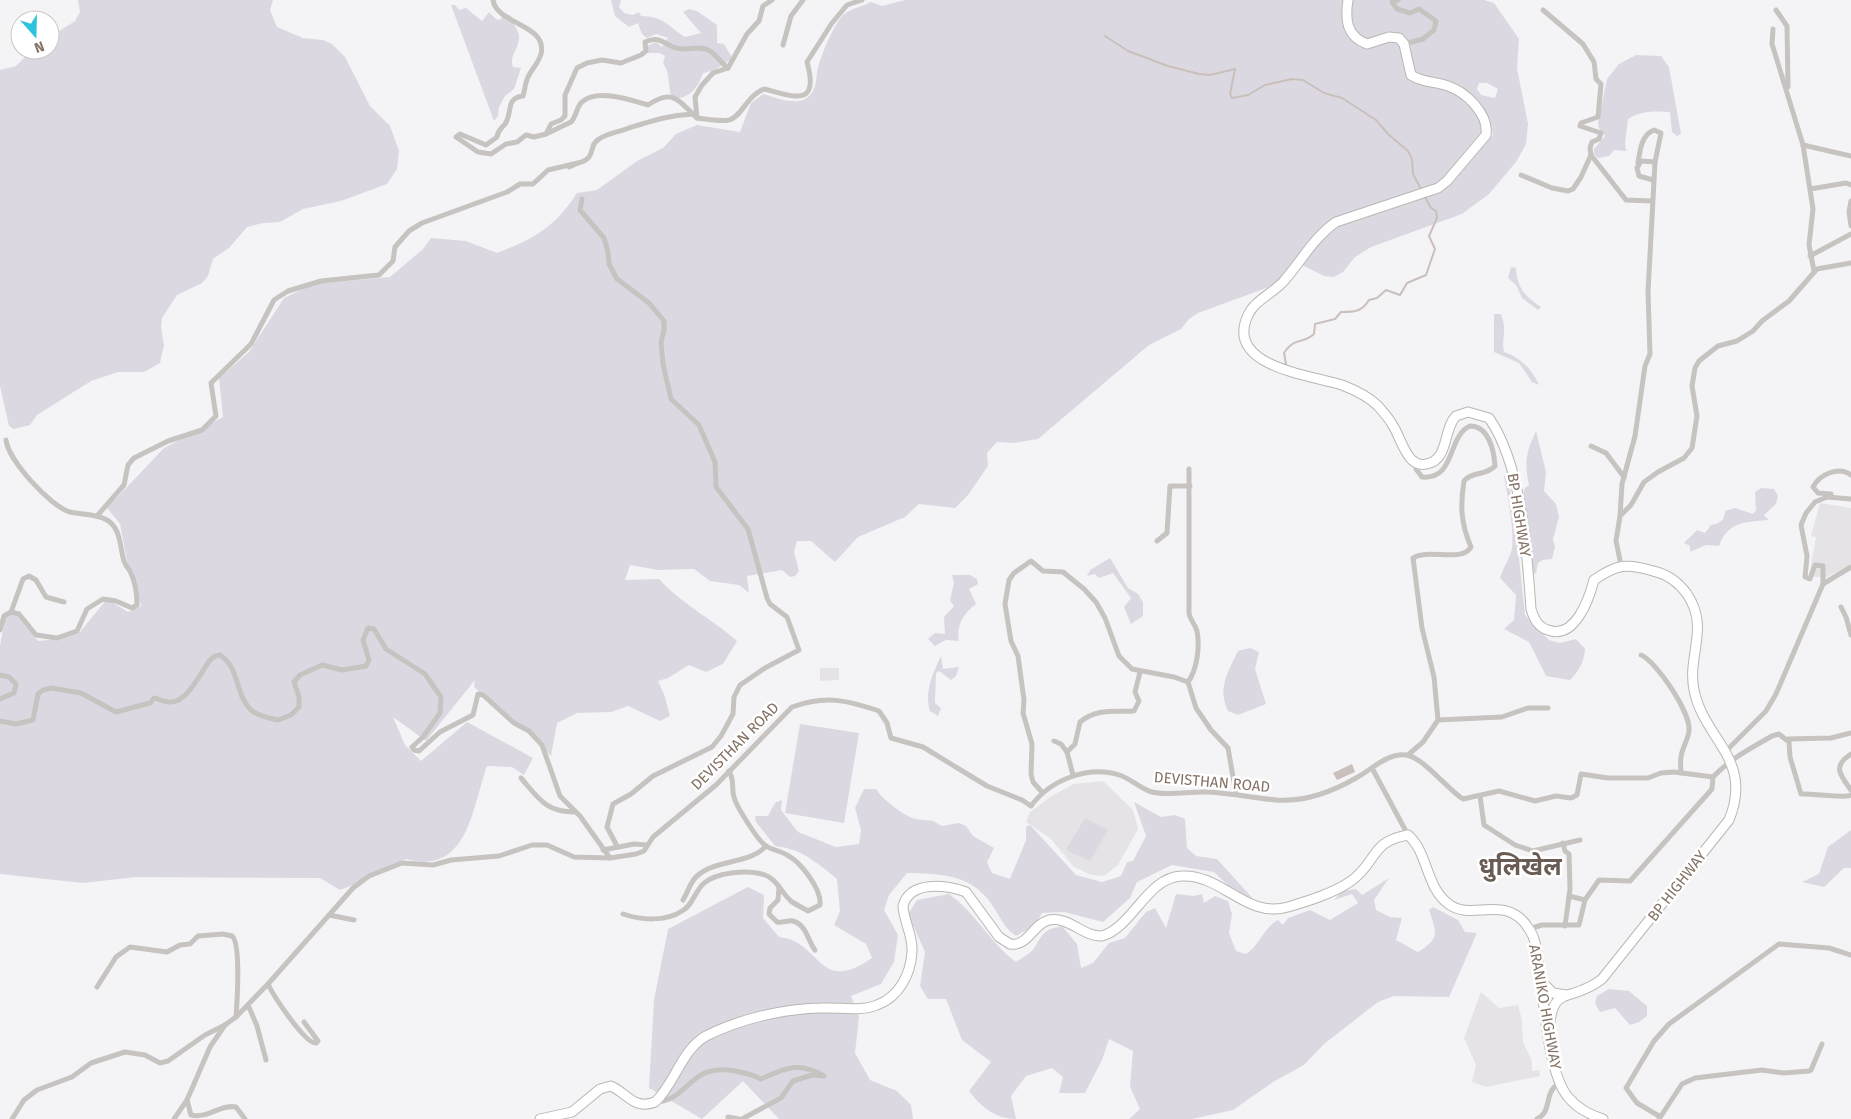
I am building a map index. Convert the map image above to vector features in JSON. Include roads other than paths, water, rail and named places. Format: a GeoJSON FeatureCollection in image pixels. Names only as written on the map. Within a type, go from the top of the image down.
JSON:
{"type":"FeatureCollection","features":[{"type":"Feature","properties":{"kind":"highway"},"geometry":{"type":"LineString","coordinates":[[1348,0],[1348,25],[1355,38],[1371,43],[1393,36],[1402,40],[1411,75],[1421,81],[1454,88],[1480,112],[1487,129],[1484,140],[1465,158],[1447,181],[1438,188],[1336,222],[1326,229],[1283,282],[1252,309],[1248,315],[1244,334],[1250,351],[1268,364],[1357,391],[1371,401],[1392,423],[1412,460],[1419,464]]}},
{"type":"Feature","properties":{"kind":"highway","name":"BP HIGHWAY"},"geometry":{"type":"LineString","coordinates":[[1419,464],[1432,463],[1441,456],[1447,433],[1456,416],[1468,412],[1489,418],[1501,439],[1515,479],[1531,610],[1538,623],[1544,629],[1551,632],[1561,631],[1570,626],[1589,597],[1594,580],[1626,564],[1659,572],[1682,588],[1696,610],[1698,630],[1693,677],[1694,691],[1700,707],[1727,756],[1737,788],[1735,805],[1729,820],[1602,979],[1588,989],[1557,1000],[1552,1007],[1549,1035]]}},
{"type":"Feature","properties":{"kind":"highway"},"geometry":{"type":"LineString","coordinates":[[540,1119],[572,1112],[600,1089],[611,1086],[638,1105],[644,1106],[655,1102],[698,1041],[726,1027],[757,1018],[818,1008],[869,1008],[880,1004],[903,984],[908,974],[912,940],[903,906],[910,894],[919,890],[940,885],[966,892],[999,937],[1010,944],[1023,941],[1043,923],[1050,920],[1067,922],[1092,935],[1102,936],[1126,919],[1158,886],[1176,876],[1199,877],[1260,908],[1287,907],[1353,880],[1386,841],[1396,836],[1408,835]]}},
{"type":"Feature","properties":{"kind":"highway","name":"ARANIKO HIGHWAY"},"geometry":{"type":"LineString","coordinates":[[1408,835],[1416,843],[1438,894],[1450,906],[1460,909],[1508,911],[1521,918],[1530,929],[1534,940],[1549,1035],[1559,1083],[1573,1102],[1588,1116],[1603,1119]]}},
{"type":"Feature","properties":{"kind":"highway"},"geometry":{"type":"LineString","coordinates":[[1541,980],[1553,992],[1567,995]]}},
{"type":"Feature","properties":{"kind":"street"},"geometry":{"type":"LineString","coordinates":[[493,0],[500,14],[528,29],[537,38],[541,45],[541,53],[526,80],[524,96],[514,99],[510,104],[507,121],[498,131],[497,137],[486,145],[468,135],[460,134],[456,137],[478,152],[491,154],[506,144],[517,142],[526,135],[534,137],[546,134],[571,122],[578,106],[584,100],[595,97],[617,96],[648,106],[659,97],[668,96],[682,104],[695,116]]}},
{"type":"Feature","properties":{"kind":"street"},"geometry":{"type":"LineString","coordinates":[[695,116],[695,97],[705,78],[728,68],[745,37],[759,21],[763,6],[772,0]]}},
{"type":"Feature","properties":{"kind":"street"},"geometry":{"type":"LineString","coordinates":[[783,45],[790,16],[803,0]]}},
{"type":"Feature","properties":{"kind":"street"},"geometry":{"type":"LineString","coordinates":[[97,516],[124,486],[128,465],[134,458],[168,441],[202,430],[216,416],[211,383],[251,344],[274,300],[304,284],[379,275],[393,261],[395,246],[409,231],[422,223],[508,192],[520,184],[533,184],[548,170],[586,161],[591,156],[595,143],[610,134],[659,117],[695,116],[731,120],[755,93],[764,89],[789,97],[799,97],[806,94],[811,75],[807,62],[832,23],[847,5],[862,0]]}},
{"type":"Feature","properties":{"kind":"street"},"geometry":{"type":"LineString","coordinates":[[1398,0],[1392,2],[1397,9],[1410,13],[1419,9],[1436,21],[1434,30],[1423,38],[1404,44]]}},
{"type":"Feature","properties":{"kind":"street"},"geometry":{"type":"LineString","coordinates":[[1543,10],[1583,44],[1594,62],[1596,79],[1601,84],[1598,117],[1581,123],[1580,126],[1601,133],[1599,139],[1592,142],[1590,148],[1591,155],[1626,200],[1652,201]]}},
{"type":"Feature","properties":{"kind":"street"},"geometry":{"type":"LineString","coordinates":[[1776,10],[1779,17],[1787,22],[1788,26],[1788,92]]}},
{"type":"Feature","properties":{"kind":"street"},"geometry":{"type":"LineString","coordinates":[[1773,29],[1772,44],[1803,145],[1813,209],[1809,245],[1814,271]]}},
{"type":"Feature","properties":{"kind":"street"},"geometry":{"type":"LineString","coordinates":[[546,134],[551,124],[565,116],[564,95],[577,68],[596,61],[607,60],[620,63],[642,55],[646,51],[645,42],[648,40],[660,39],[679,48],[702,47],[709,50],[728,68]]}},
{"type":"Feature","properties":{"kind":"street"},"geometry":{"type":"LineString","coordinates":[[1620,566],[1616,541],[1621,492],[1635,436],[1645,366],[1650,354],[1648,292],[1653,180],[1662,133],[1654,130],[1645,137],[1640,148],[1638,164],[1639,176],[1653,180]]}},
{"type":"Feature","properties":{"kind":"street"},"geometry":{"type":"LineString","coordinates":[[1803,145],[1851,156]]}},
{"type":"Feature","properties":{"kind":"street"},"geometry":{"type":"LineString","coordinates":[[1521,175],[1552,188],[1568,191],[1573,189],[1586,171],[1588,157],[1591,155]]}},
{"type":"Feature","properties":{"kind":"street"},"geometry":{"type":"LineString","coordinates":[[1638,164],[1641,161],[1655,162]]}},
{"type":"Feature","properties":{"kind":"street"},"geometry":{"type":"LineString","coordinates":[[568,167],[578,163]]}},
{"type":"Feature","properties":{"kind":"street"},"geometry":{"type":"LineString","coordinates":[[1810,189],[1846,183],[1851,185]]}},
{"type":"Feature","properties":{"kind":"street"},"geometry":{"type":"LineString","coordinates":[[582,199],[580,210],[604,238],[609,264],[617,278],[649,303],[664,321],[661,342],[663,364],[671,399],[699,425],[715,462],[716,487],[748,529],[767,598],[770,604],[788,617],[799,650],[765,668],[740,685],[734,697],[733,714],[721,736],[712,747],[653,776],[631,794],[613,804],[607,827],[617,846]]}},
{"type":"Feature","properties":{"kind":"street"},"geometry":{"type":"LineString","coordinates":[[1851,201],[1849,212],[1851,226]]}},
{"type":"Feature","properties":{"kind":"street"},"geometry":{"type":"LineString","coordinates":[[1810,256],[1851,234]]}},
{"type":"Feature","properties":{"kind":"street"},"geometry":{"type":"LineString","coordinates":[[1620,516],[1631,505],[1644,482],[1684,458],[1692,448],[1696,416],[1692,386],[1695,368],[1699,361],[1718,346],[1737,341],[1754,331],[1762,321],[1789,301],[1817,268],[1851,263]]}},
{"type":"Feature","properties":{"kind":"street"},"geometry":{"type":"LineString","coordinates":[[1419,464],[1416,469],[1422,477],[1440,472],[1450,460],[1462,431],[1470,426],[1478,427],[1487,435],[1494,458],[1493,469],[1468,477],[1464,481],[1462,528],[1470,547],[1469,550],[1462,554],[1420,553],[1413,558],[1422,628],[1434,677],[1438,720],[1423,742],[1408,755],[1422,764],[1463,799],[1499,791],[1535,801],[1556,796],[1571,798],[1577,795],[1580,774],[1608,778],[1648,778],[1661,773],[1681,772],[1713,777]]}},
{"type":"Feature","properties":{"kind":"street"},"geometry":{"type":"LineString","coordinates":[[6,440],[8,452],[14,462],[55,506],[70,512],[97,516],[109,521],[121,542],[124,562],[136,589],[137,605],[132,608],[116,600],[103,599],[87,609],[77,631],[51,638],[33,633],[19,614],[11,612]]}},
{"type":"Feature","properties":{"kind":"street"},"geometry":{"type":"LineString","coordinates":[[1591,446],[1606,453],[1624,477]]}},
{"type":"Feature","properties":{"kind":"street"},"geometry":{"type":"LineString","coordinates":[[1189,469],[1189,613],[1197,632],[1198,651],[1195,667],[1188,682],[1196,708],[1211,730],[1228,748],[1236,794]]}},
{"type":"Feature","properties":{"kind":"street"},"geometry":{"type":"LineString","coordinates":[[1851,475],[1845,470],[1833,471],[1816,481],[1813,487],[1818,493],[1851,498]]}},
{"type":"Feature","properties":{"kind":"street"},"geometry":{"type":"LineString","coordinates":[[1157,541],[1167,532],[1170,486],[1190,486]]}},
{"type":"Feature","properties":{"kind":"street"},"geometry":{"type":"LineString","coordinates":[[1530,929],[1542,925],[1579,925],[1585,900],[1599,880],[1630,880],[1712,789],[1713,777],[1727,756],[1766,711],[1776,694],[1824,584],[1823,566],[1815,565],[1810,579],[1805,578],[1807,556],[1801,525],[1806,513],[1815,502],[1827,497],[1836,496]]}},
{"type":"Feature","properties":{"kind":"street"},"geometry":{"type":"LineString","coordinates":[[1042,792],[1033,782],[1031,774],[1032,744],[1023,713],[1024,700],[1018,656],[1011,641],[1005,604],[1008,580],[1014,573],[1031,562],[1043,572],[1063,572],[1072,578],[1096,602],[1122,660],[1132,669],[1174,677],[1188,682]]}},
{"type":"Feature","properties":{"kind":"street"},"geometry":{"type":"LineString","coordinates":[[1824,584],[1851,567]]}},
{"type":"Feature","properties":{"kind":"street"},"geometry":{"type":"LineString","coordinates":[[0,630],[4,616],[11,612],[23,579],[29,576],[36,580],[46,597],[64,602]]}},
{"type":"Feature","properties":{"kind":"street"},"geometry":{"type":"LineString","coordinates":[[1841,607],[1851,635]]}},
{"type":"Feature","properties":{"kind":"street"},"geometry":{"type":"LineString","coordinates":[[0,721],[16,724],[33,720],[38,694],[43,690],[51,688],[81,693],[116,712],[150,703],[154,698],[169,702],[178,700],[186,694],[210,660],[220,655],[232,666],[244,698],[251,710],[278,720],[291,715],[299,707],[294,682],[300,674],[322,665],[342,670],[366,666],[369,660],[363,640],[368,628],[374,629],[386,649],[426,674],[441,697],[440,713],[423,737],[412,747],[414,750],[419,750],[440,732],[473,715],[478,694],[483,695],[514,723],[529,731],[542,745],[560,796],[575,812],[610,858]]}},
{"type":"Feature","properties":{"kind":"street"},"geometry":{"type":"LineString","coordinates":[[1642,654],[1648,658],[1675,694],[1686,717],[1689,730],[1681,757],[1681,772]]}},
{"type":"Feature","properties":{"kind":"street"},"geometry":{"type":"LineString","coordinates":[[1067,752],[1075,744],[1080,722],[1108,710],[1134,711],[1139,701],[1135,692],[1140,672]]}},
{"type":"Feature","properties":{"kind":"street"},"geometry":{"type":"LineString","coordinates":[[0,675],[9,677],[16,684],[14,693],[0,699]]}},
{"type":"Feature","properties":{"kind":"street","name":"DEVISTHAN ROAD"},"geometry":{"type":"LineString","coordinates":[[225,1025],[248,1005],[353,888],[368,876],[402,863],[433,865],[451,860],[499,856],[540,845],[560,849],[574,857],[610,858],[644,851],[653,837],[716,785],[792,707],[808,702],[837,699],[879,711],[887,723],[891,738],[923,748],[987,786],[1022,800],[1031,806],[1042,792],[1073,775],[1093,773],[1121,775],[1152,792],[1208,792],[1276,800],[1307,798],[1334,789],[1393,756],[1408,755]]}},
{"type":"Feature","properties":{"kind":"street"},"geometry":{"type":"LineString","coordinates":[[1438,720],[1502,717],[1528,708],[1548,708]]}},
{"type":"Feature","properties":{"kind":"street"},"geometry":{"type":"LineString","coordinates":[[1727,756],[1779,734],[1788,740],[1831,738],[1851,732]]}},
{"type":"Feature","properties":{"kind":"street"},"geometry":{"type":"LineString","coordinates":[[1054,740],[1061,744],[1067,752],[1073,775]]}},
{"type":"Feature","properties":{"kind":"street"},"geometry":{"type":"LineString","coordinates":[[1788,740],[1790,757],[1801,794],[1819,793],[1844,797],[1851,795]]}},
{"type":"Feature","properties":{"kind":"street"},"geometry":{"type":"LineString","coordinates":[[1851,754],[1843,759],[1839,766],[1840,775],[1851,790]]}},
{"type":"Feature","properties":{"kind":"street"},"geometry":{"type":"LineString","coordinates":[[1372,768],[1408,835]]}},
{"type":"Feature","properties":{"kind":"street"},"geometry":{"type":"LineString","coordinates":[[623,914],[639,919],[673,916],[684,910],[703,884],[714,878],[738,871],[769,876],[791,901],[808,911],[820,905],[821,900],[817,890],[795,860],[766,846],[734,800],[734,782],[729,771]]}},
{"type":"Feature","properties":{"kind":"street"},"geometry":{"type":"LineString","coordinates":[[520,778],[552,809],[562,813],[575,812]]}},
{"type":"Feature","properties":{"kind":"street"},"geometry":{"type":"LineString","coordinates":[[1480,796],[1484,825],[1515,845],[1533,851],[1580,840]]}},
{"type":"Feature","properties":{"kind":"street"},"geometry":{"type":"LineString","coordinates":[[1563,843],[1565,852],[1569,854],[1569,896],[1564,926]]}},
{"type":"Feature","properties":{"kind":"street"},"geometry":{"type":"LineString","coordinates":[[603,850],[617,846],[647,845]]}},
{"type":"Feature","properties":{"kind":"street"},"geometry":{"type":"LineString","coordinates":[[683,900],[695,878],[708,868],[758,853],[766,846]]}},
{"type":"Feature","properties":{"kind":"street"},"geometry":{"type":"LineString","coordinates":[[779,888],[778,900],[770,908],[769,914],[777,922],[793,921],[799,925],[810,937],[810,946],[815,950]]}},
{"type":"Feature","properties":{"kind":"street"},"geometry":{"type":"LineString","coordinates":[[1569,896],[1585,900]]}},
{"type":"Feature","properties":{"kind":"street"},"geometry":{"type":"LineString","coordinates":[[330,914],[354,920]]}},
{"type":"Feature","properties":{"kind":"street"},"geometry":{"type":"LineString","coordinates":[[97,987],[116,956],[130,947],[167,952],[180,945],[190,944],[198,936],[223,934],[232,936],[237,943],[238,992],[236,1017]]}},
{"type":"Feature","properties":{"kind":"street"},"geometry":{"type":"LineString","coordinates":[[1822,1044],[1809,1071],[1784,1073],[1762,1070],[1695,1078],[1682,1084],[1659,1118],[1637,1103],[1626,1088],[1654,1041],[1669,1024],[1779,944],[1829,948],[1851,954]]}},
{"type":"Feature","properties":{"kind":"street"},"geometry":{"type":"LineString","coordinates":[[268,984],[287,1016],[302,1030],[309,1042],[316,1044],[318,1040],[304,1022]]}},
{"type":"Feature","properties":{"kind":"street"},"geometry":{"type":"LineString","coordinates":[[248,1005],[257,1026],[266,1060]]}},
{"type":"Feature","properties":{"kind":"street"},"geometry":{"type":"LineString","coordinates":[[174,1119],[188,1100],[210,1047],[225,1025]]}},
{"type":"Feature","properties":{"kind":"street"},"geometry":{"type":"LineString","coordinates":[[12,1119],[24,1100],[38,1090],[72,1077],[91,1063],[125,1052],[145,1055],[160,1063],[168,1061],[205,1035],[225,1025]]}},
{"type":"Feature","properties":{"kind":"street"},"geometry":{"type":"LineString","coordinates":[[655,1102],[665,1102],[678,1095],[700,1075],[709,1070],[724,1069],[753,1075],[761,1079],[801,1067],[809,1067],[824,1076],[812,1075],[793,1082],[780,1098],[740,1119],[728,1117],[728,1119]]}},
{"type":"Feature","properties":{"kind":"street"},"geometry":{"type":"LineString","coordinates":[[1538,1119],[1544,1114],[1550,1090],[1559,1083]]}},
{"type":"Feature","properties":{"kind":"street"},"geometry":{"type":"LineString","coordinates":[[188,1100],[191,1115],[199,1116],[229,1106],[236,1107],[246,1119]]}},
{"type":"Feature","properties":{"kind":"waterway"},"geometry":{"type":"LineString","coordinates":[[1105,36],[1128,51],[1168,66],[1199,74],[1210,75],[1235,69],[1230,94],[1232,98],[1248,95],[1265,85],[1292,79],[1303,80],[1324,93],[1342,98],[1376,120],[1388,134],[1408,151],[1412,159],[1413,174],[1422,191]]}},
{"type":"Feature","properties":{"kind":"waterway"},"geometry":{"type":"LineString","coordinates":[[1286,364],[1284,353],[1295,342],[1306,339],[1314,334],[1315,324],[1335,319],[1341,312],[1360,309],[1369,300],[1377,298],[1386,290],[1400,295],[1407,283],[1426,275],[1435,249],[1429,236],[1437,218],[1436,211],[1431,208],[1424,195]]}},
{"type":"Feature","properties":{"kind":"district","name":"धुलिखेल"},"geometry":{"type":"Point","coordinates":[1520,866]}}]}
